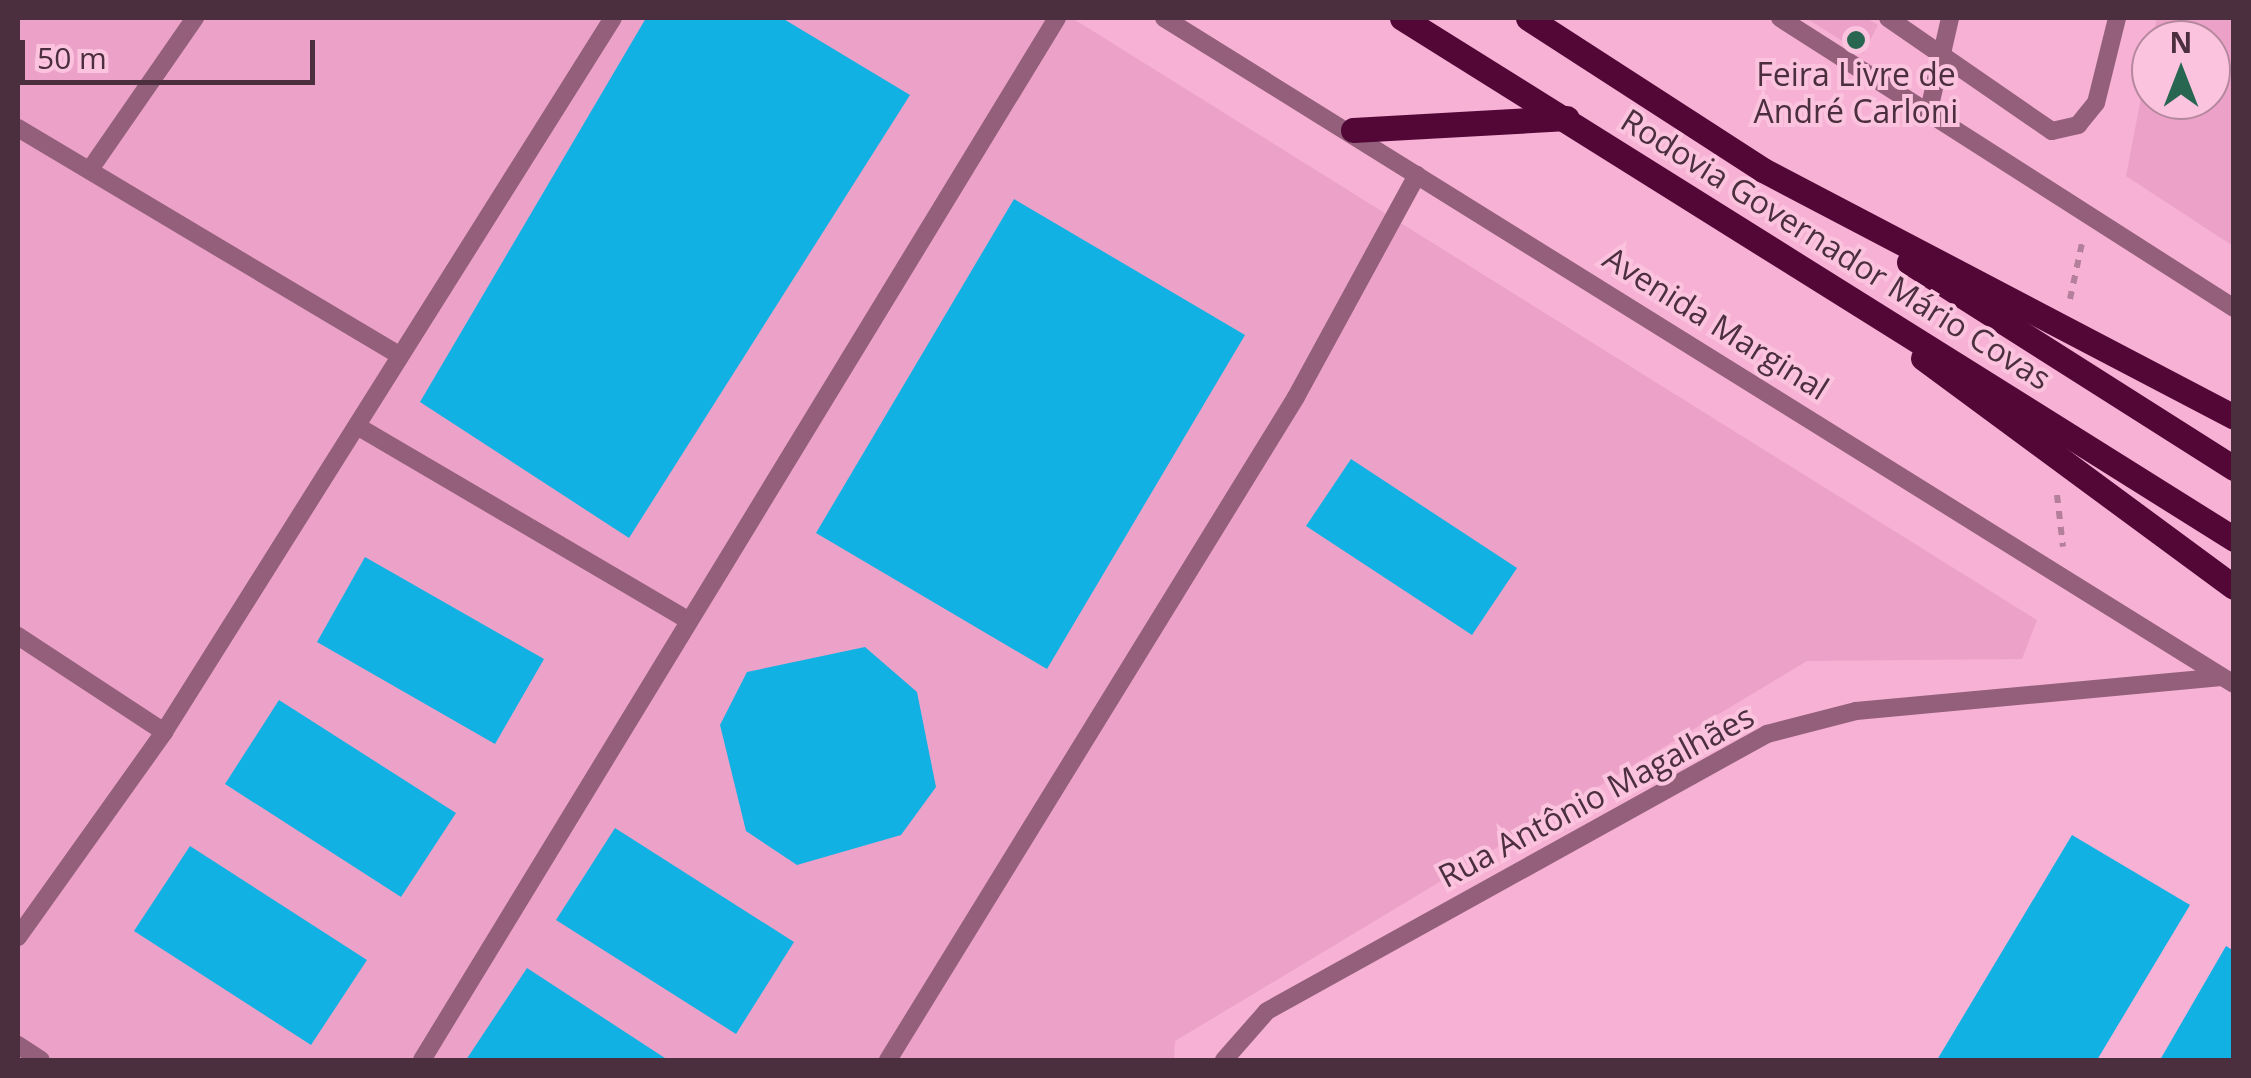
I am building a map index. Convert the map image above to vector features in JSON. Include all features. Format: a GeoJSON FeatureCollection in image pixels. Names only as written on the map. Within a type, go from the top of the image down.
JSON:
{"type":"FeatureCollection","features":[{"type":"Feature","properties":{"kind":"main road","name":"Rodovia Governador Mário Covas"},"geometry":{"type":"LineString","coordinates":[[1402,18],[1800,263],[2234,540]]}},
{"type":"Feature","properties":{"kind":"main road","name":"Rodovia Governador Mário Covas"},"geometry":{"type":"LineString","coordinates":[[1528,18],[1763,170],[2234,417]]}},
{"type":"Feature","properties":{"kind":"main road"},"geometry":{"type":"LineString","coordinates":[[1353,130],[1566,118]]}},
{"type":"Feature","properties":{"kind":"main road"},"geometry":{"type":"LineString","coordinates":[[1763,170],[2234,468]]}},
{"type":"Feature","properties":{"kind":"main road"},"geometry":{"type":"LineString","coordinates":[[1800,263],[2234,587]]}},
{"type":"Feature","properties":{"kind":"street"},"geometry":{"type":"LineString","coordinates":[[91,168],[195,18]]}},
{"type":"Feature","properties":{"kind":"street"},"geometry":{"type":"LineString","coordinates":[[18,937],[164,732],[614,18]]}},
{"type":"Feature","properties":{"kind":"street"},"geometry":{"type":"LineString","coordinates":[[422,1060],[1056,18]]}},
{"type":"Feature","properties":{"kind":"street","name":"Avenida Marginal"},"geometry":{"type":"LineString","coordinates":[[1164,18],[1353,130],[1418,175],[2227,680]]}},
{"type":"Feature","properties":{"kind":"street"},"geometry":{"type":"LineString","coordinates":[[1780,18],[2234,308]]}},
{"type":"Feature","properties":{"kind":"street"},"geometry":{"type":"LineString","coordinates":[[1888,18],[2052,131],[2078,125],[2096,103],[2117,18]]}},
{"type":"Feature","properties":{"kind":"street"},"geometry":{"type":"LineString","coordinates":[[1929,110],[1950,18]]}},
{"type":"Feature","properties":{"kind":"street"},"geometry":{"type":"LineString","coordinates":[[18,128],[91,168],[399,355]]}},
{"type":"Feature","properties":{"kind":"street"},"geometry":{"type":"LineString","coordinates":[[888,1060],[1296,397],[1418,175]]}},
{"type":"Feature","properties":{"kind":"street"},"geometry":{"type":"LineString","coordinates":[[358,426],[690,621]]}},
{"type":"Feature","properties":{"kind":"street"},"geometry":{"type":"LineString","coordinates":[[18,636],[164,732]]}},
{"type":"Feature","properties":{"kind":"street","name":"Rua Antônio Magalhães"},"geometry":{"type":"LineString","coordinates":[[1224,1060],[1267,1011],[1767,734],[1856,711],[2227,680]]}},
{"type":"Feature","properties":{"kind":"street"},"geometry":{"type":"LineString","coordinates":[[18,1045],[41,1060]]}},
{"type":"Feature","properties":{"kind":"shaded area"},"geometry":{"type":"Polygon","coordinates":[[[18,18],[1072,18],[2037,620],[2022,659],[1807,661],[1175,1041],[1174,1060],[18,1060],[18,18]]]}},
{"type":"Feature","properties":{"kind":"shaded area","name":"Feira Livre de André Carloni"},"geometry":{"type":"Polygon","coordinates":[[[1806,18],[1866,18],[1878,25],[1863,54],[1806,18]]]}},
{"type":"Feature","properties":{"kind":"shaded area"},"geometry":{"type":"Polygon","coordinates":[[[2233,18],[2233,246],[2126,176],[2137,120],[2231,120],[2231,20],[2157,20],[2233,18]]]}},
{"type":"Feature","properties":{"kind":"building"},"geometry":{"type":"Polygon","coordinates":[[[646,18],[782,18],[910,95],[629,538],[420,402],[646,18]]]}},
{"type":"Feature","properties":{"kind":"building"},"geometry":{"type":"Polygon","coordinates":[[[1014,199],[1245,335],[1047,669],[816,533],[1014,199]]]}},
{"type":"Feature","properties":{"kind":"building"},"geometry":{"type":"Polygon","coordinates":[[[1351,459],[1517,568],[1472,635],[1306,526],[1351,459]]]}},
{"type":"Feature","properties":{"kind":"building"},"geometry":{"type":"Polygon","coordinates":[[[365,557],[544,659],[495,744],[317,642],[365,557]]]}},
{"type":"Feature","properties":{"kind":"building"},"geometry":{"type":"Polygon","coordinates":[[[865,647],[917,692],[936,787],[901,835],[797,865],[746,831],[720,725],[747,672],[865,647]]]}},
{"type":"Feature","properties":{"kind":"building"},"geometry":{"type":"Polygon","coordinates":[[[279,700],[456,813],[401,897],[225,784],[279,700]]]}},
{"type":"Feature","properties":{"kind":"building"},"geometry":{"type":"Polygon","coordinates":[[[615,828],[794,942],[736,1034],[556,920],[615,828]]]}},
{"type":"Feature","properties":{"kind":"building"},"geometry":{"type":"Polygon","coordinates":[[[2072,835],[2190,905],[2097,1060],[1937,1060],[2072,835]]]}},
{"type":"Feature","properties":{"kind":"building"},"geometry":{"type":"Polygon","coordinates":[[[190,846],[367,960],[311,1045],[134,931],[190,846]]]}},
{"type":"Feature","properties":{"kind":"building"},"geometry":{"type":"Polygon","coordinates":[[[2226,946],[2234,951],[2234,1060],[2160,1060],[2226,946]]]}},
{"type":"Feature","properties":{"kind":"building"},"geometry":{"type":"Polygon","coordinates":[[[527,968],[668,1060],[466,1060],[527,968]]]}},
{"type":"Feature","properties":{"kind":"place","name":"Feira Livre de André Carloni"},"geometry":{"type":"Point","coordinates":[1856,40]}}]}
